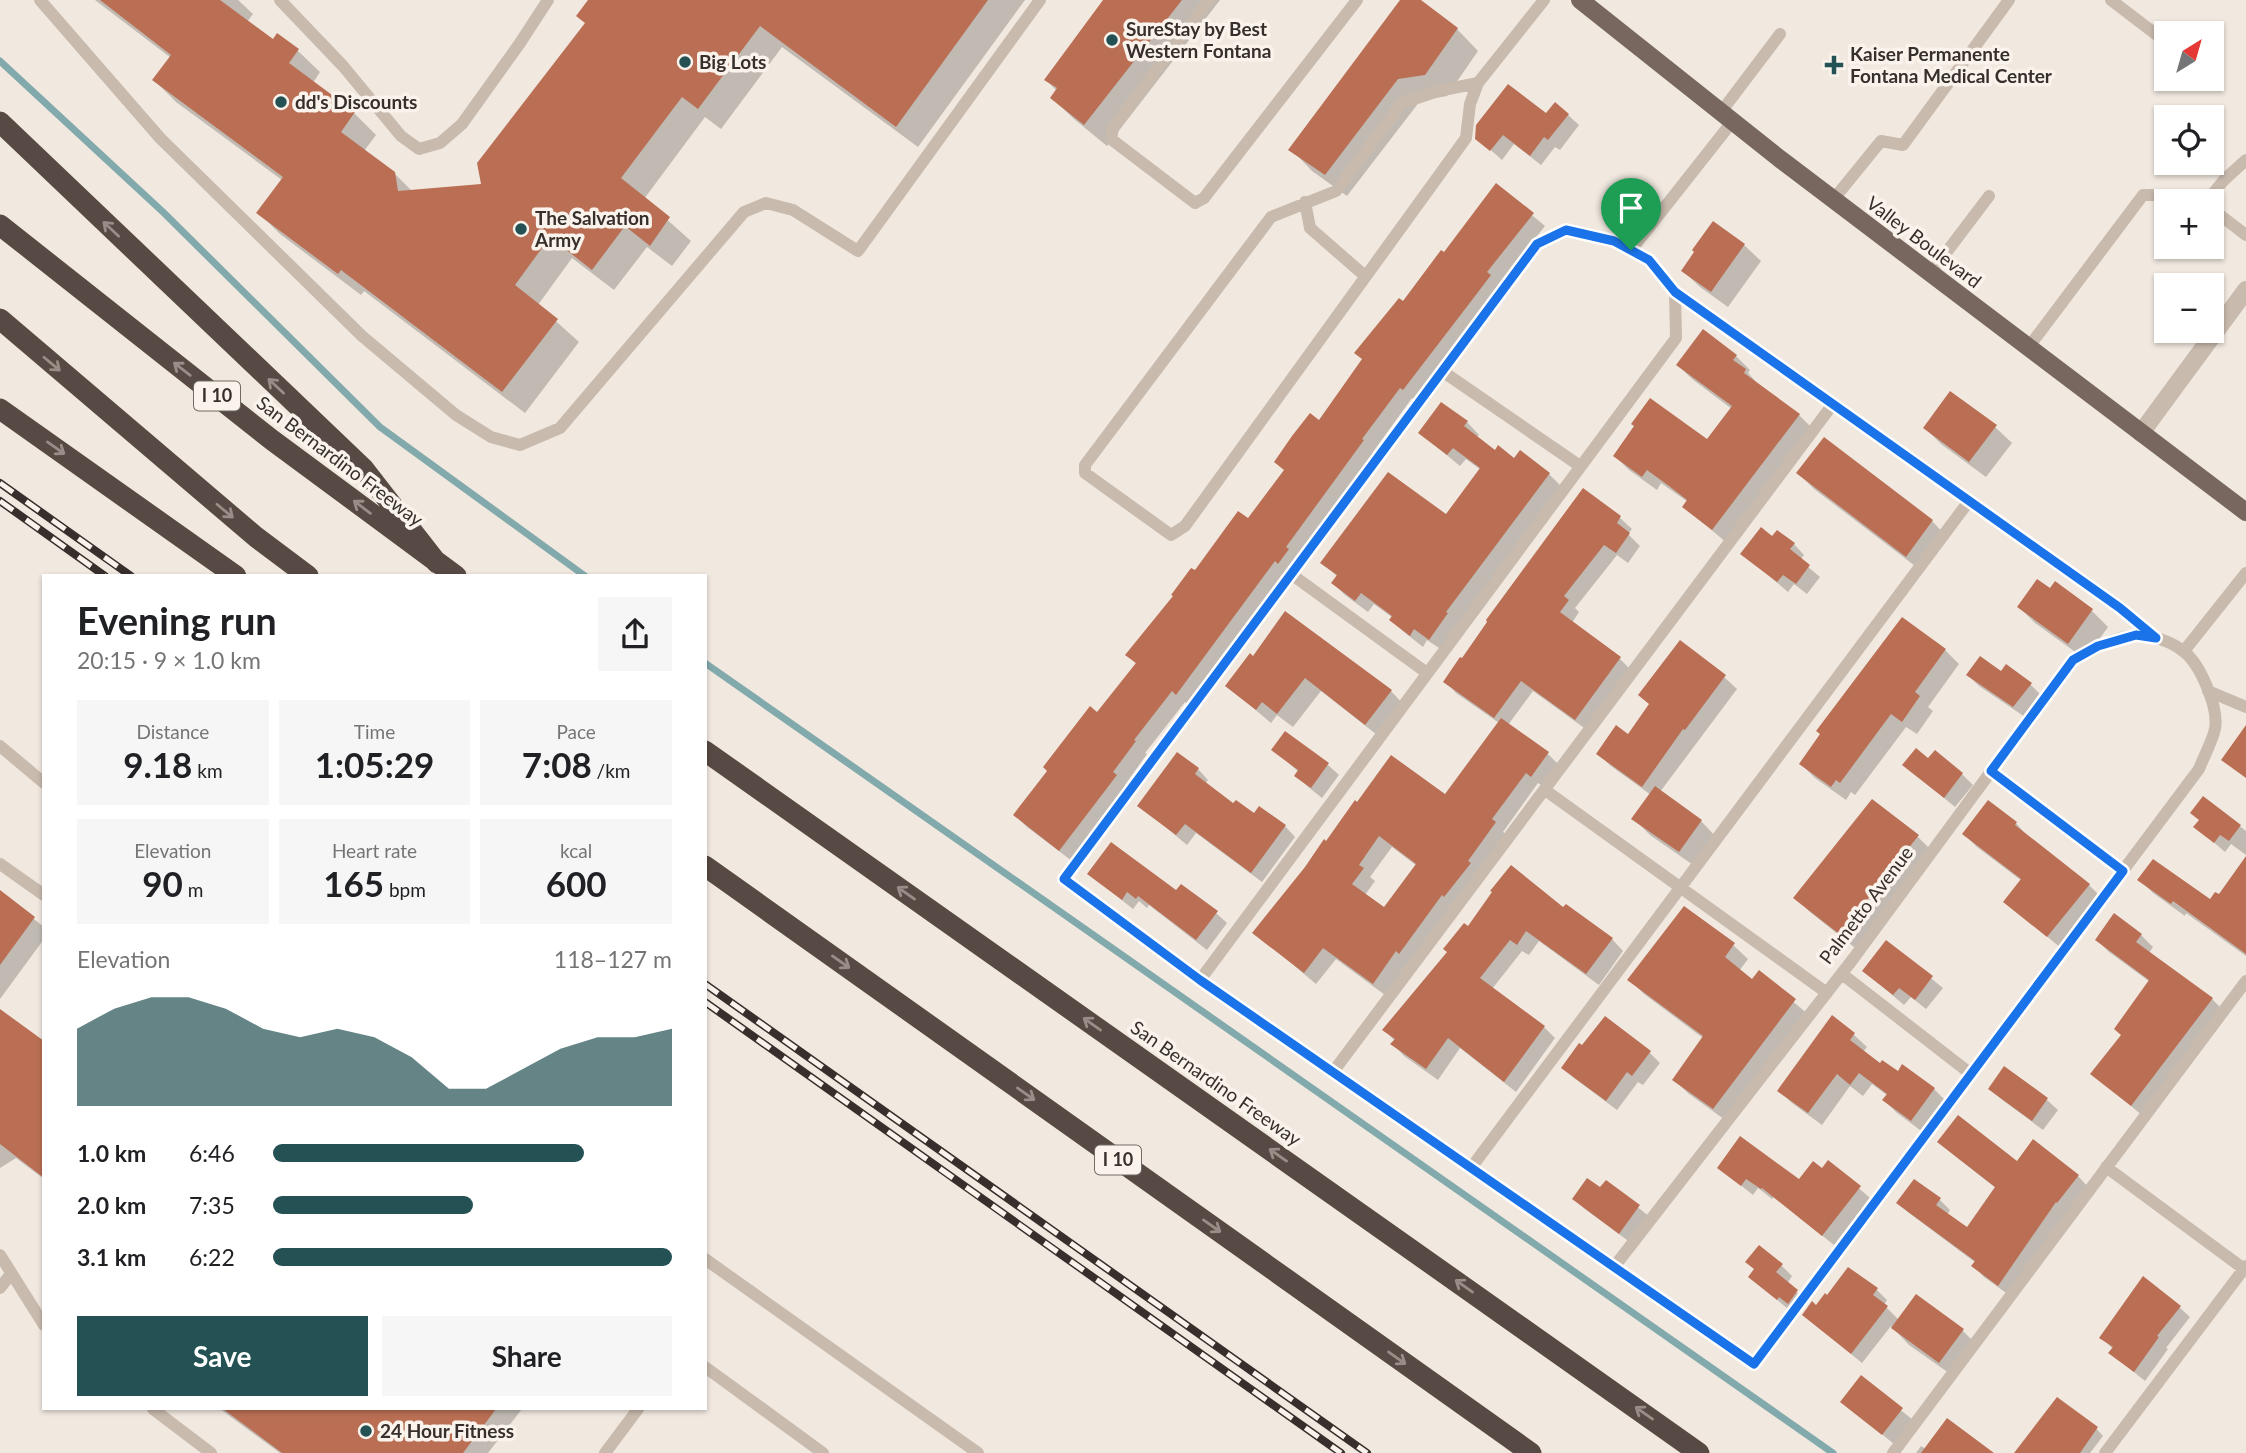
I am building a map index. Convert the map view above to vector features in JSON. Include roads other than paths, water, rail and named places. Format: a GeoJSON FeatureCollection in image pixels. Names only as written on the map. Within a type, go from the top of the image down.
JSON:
{"type":"FeatureCollection","features":[{"type":"Feature","properties":{"kind":"highway"},"geometry":{"type":"LineString","coordinates":[[0,122],[363,468],[437,563]]}},
{"type":"Feature","properties":{"kind":"highway","name":"San Bernardino Freeway"},"geometry":{"type":"LineString","coordinates":[[0,225],[272,440],[453,574]]}},
{"type":"Feature","properties":{"kind":"highway"},"geometry":{"type":"LineString","coordinates":[[0,319],[256,537],[305,574]]}},
{"type":"Feature","properties":{"kind":"highway"},"geometry":{"type":"LineString","coordinates":[[0,409],[233,574]]}},
{"type":"Feature","properties":{"kind":"highway","name":"San Bernardino Freeway"},"geometry":{"type":"LineString","coordinates":[[707,752],[1699,1453]]}},
{"type":"Feature","properties":{"kind":"highway","name":"I 10"},"geometry":{"type":"LineString","coordinates":[[707,867],[1531,1453]]}},
{"type":"Feature","properties":{"kind":"highway"},"geometry":{"type":"LineString","coordinates":[[707,878],[803,936]]}},
{"type":"Feature","properties":{"kind":"main road","name":"Valley Boulevard"},"geometry":{"type":"LineString","coordinates":[[1580,0],[1833,200],[2246,512]]}},
{"type":"Feature","properties":{"kind":"street"},"geometry":{"type":"LineString","coordinates":[[2141,433],[2246,290]]}},
{"type":"Feature","properties":{"kind":"lane"},"geometry":{"type":"LineString","coordinates":[[40,0],[160,138],[352,327],[456,415],[491,436],[520,446],[560,428],[744,212],[766,204],[793,210],[858,251],[1040,0]]}},
{"type":"Feature","properties":{"kind":"lane"},"geometry":{"type":"LineString","coordinates":[[281,0],[401,136],[419,149],[440,143],[462,124],[548,0]]}},
{"type":"Feature","properties":{"kind":"lane"},"geometry":{"type":"LineString","coordinates":[[1209,0],[1113,128],[1111,139],[1195,203],[1204,198],[1357,0]]}},
{"type":"Feature","properties":{"kind":"lane"},"geometry":{"type":"LineString","coordinates":[[1478,83],[1438,91],[1402,103],[1336,191],[1271,217],[1086,465],[1085,473],[1171,535],[1185,526],[1466,138],[1470,104],[1478,83],[1544,0]]}},
{"type":"Feature","properties":{"kind":"lane"},"geometry":{"type":"LineString","coordinates":[[1833,200],[1881,142],[1903,145],[2009,0]]}},
{"type":"Feature","properties":{"kind":"lane"},"geometry":{"type":"LineString","coordinates":[[2111,0],[2154,33]]}},
{"type":"Feature","properties":{"kind":"lane"},"geometry":{"type":"LineString","coordinates":[[1631,250],[1727,117],[1780,34]]}},
{"type":"Feature","properties":{"kind":"lane"},"geometry":{"type":"LineString","coordinates":[[2217,189],[2246,160]]}},
{"type":"Feature","properties":{"kind":"lane"},"geometry":{"type":"LineString","coordinates":[[2028,348],[2143,195],[2154,195]]}},
{"type":"Feature","properties":{"kind":"lane"},"geometry":{"type":"LineString","coordinates":[[1930,274],[1989,196]]}},
{"type":"Feature","properties":{"kind":"lane"},"geometry":{"type":"LineString","coordinates":[[1305,202],[1310,228],[1366,276]]}},
{"type":"Feature","properties":{"kind":"lane"},"geometry":{"type":"LineString","coordinates":[[2224,218],[2246,235]]}},
{"type":"Feature","properties":{"kind":"lane"},"geometry":{"type":"LineString","coordinates":[[2156,638],[2120,608],[1675,292],[1649,260],[1614,241],[1566,230],[1537,244],[1064,879],[1200,980],[1754,1364],[2199,769],[2216,727],[2213,703],[2202,676],[2184,651],[2246,573]]}},
{"type":"Feature","properties":{"kind":"lane"},"geometry":{"type":"LineString","coordinates":[[1200,980],[1676,338],[1675,292]]}},
{"type":"Feature","properties":{"kind":"lane"},"geometry":{"type":"LineString","coordinates":[[1442,371],[1580,466]]}},
{"type":"Feature","properties":{"kind":"lane"},"geometry":{"type":"LineString","coordinates":[[1333,1072],[1833,404]]}},
{"type":"Feature","properties":{"kind":"lane"},"geometry":{"type":"LineString","coordinates":[[1471,1168],[1969,501]]}},
{"type":"Feature","properties":{"kind":"lane"},"geometry":{"type":"LineString","coordinates":[[1290,574],[1427,673]]}},
{"type":"Feature","properties":{"kind":"lane","name":"Palmetto Avenue"},"geometry":{"type":"LineString","coordinates":[[1614,1267],[1842,974],[2073,660],[2098,646],[2136,635],[2156,638],[2184,651]]}},
{"type":"Feature","properties":{"kind":"lane"},"geometry":{"type":"LineString","coordinates":[[2208,691],[2246,707]]}},
{"type":"Feature","properties":{"kind":"lane"},"geometry":{"type":"LineString","coordinates":[[0,746],[42,781]]}},
{"type":"Feature","properties":{"kind":"lane"},"geometry":{"type":"LineString","coordinates":[[1991,771],[2123,871]]}},
{"type":"Feature","properties":{"kind":"lane"},"geometry":{"type":"LineString","coordinates":[[1545,790],[1827,993]]}},
{"type":"Feature","properties":{"kind":"lane"},"geometry":{"type":"LineString","coordinates":[[0,864],[42,894]]}},
{"type":"Feature","properties":{"kind":"lane"},"geometry":{"type":"LineString","coordinates":[[1842,974],[1972,1074]]}},
{"type":"Feature","properties":{"kind":"lane"},"geometry":{"type":"LineString","coordinates":[[1893,1453],[2246,981]]}},
{"type":"Feature","properties":{"kind":"lane"},"geometry":{"type":"LineString","coordinates":[[2105,1453],[2245,1268],[2106,1167]]}},
{"type":"Feature","properties":{"kind":"lane"},"geometry":{"type":"LineString","coordinates":[[0,1255],[42,1322]]}},
{"type":"Feature","properties":{"kind":"lane"},"geometry":{"type":"LineString","coordinates":[[707,1260],[978,1453]]}},
{"type":"Feature","properties":{"kind":"lane"},"geometry":{"type":"LineString","coordinates":[[0,1288],[11,1274]]}},
{"type":"Feature","properties":{"kind":"lane"},"geometry":{"type":"LineString","coordinates":[[707,1368],[823,1453]]}},
{"type":"Feature","properties":{"kind":"lane"},"geometry":{"type":"LineString","coordinates":[[154,1410],[211,1453]]}},
{"type":"Feature","properties":{"kind":"lane"},"geometry":{"type":"LineString","coordinates":[[605,1453],[637,1410]]}},
{"type":"Feature","properties":{"kind":"waterway"},"geometry":{"type":"LineString","coordinates":[[0,61],[163,212],[380,427],[582,574]]}},
{"type":"Feature","properties":{"kind":"waterway"},"geometry":{"type":"LineString","coordinates":[[707,664],[1833,1453]]}},
{"type":"Feature","properties":{"kind":"railway"},"geometry":{"type":"LineString","coordinates":[[0,483],[128,574]]}},
{"type":"Feature","properties":{"kind":"railway"},"geometry":{"type":"LineString","coordinates":[[0,501],[102,574]]}},
{"type":"Feature","properties":{"kind":"railway"},"geometry":{"type":"LineString","coordinates":[[707,985],[1367,1453]]}},
{"type":"Feature","properties":{"kind":"railway"},"geometry":{"type":"LineString","coordinates":[[707,1003],[1341,1453]]}},
{"type":"Feature","properties":{"kind":"place","name":"SureStay by Best Western Fontana"},"geometry":{"type":"Point","coordinates":[1112,40]}},
{"type":"Feature","properties":{"kind":"place","name":"Big Lots"},"geometry":{"type":"Point","coordinates":[685,62]}},
{"type":"Feature","properties":{"kind":"place","name":"Kaiser Permanente Fontana Medical Center"},"geometry":{"type":"Point","coordinates":[1834,65]}},
{"type":"Feature","properties":{"kind":"place","name":"dd's Discounts"},"geometry":{"type":"Point","coordinates":[281,102]}},
{"type":"Feature","properties":{"kind":"place","name":"The Salvation Army"},"geometry":{"type":"Point","coordinates":[521,229]}},
{"type":"Feature","properties":{"kind":"place","name":"24 Hour Fitness"},"geometry":{"type":"Point","coordinates":[366,1431]}}]}
